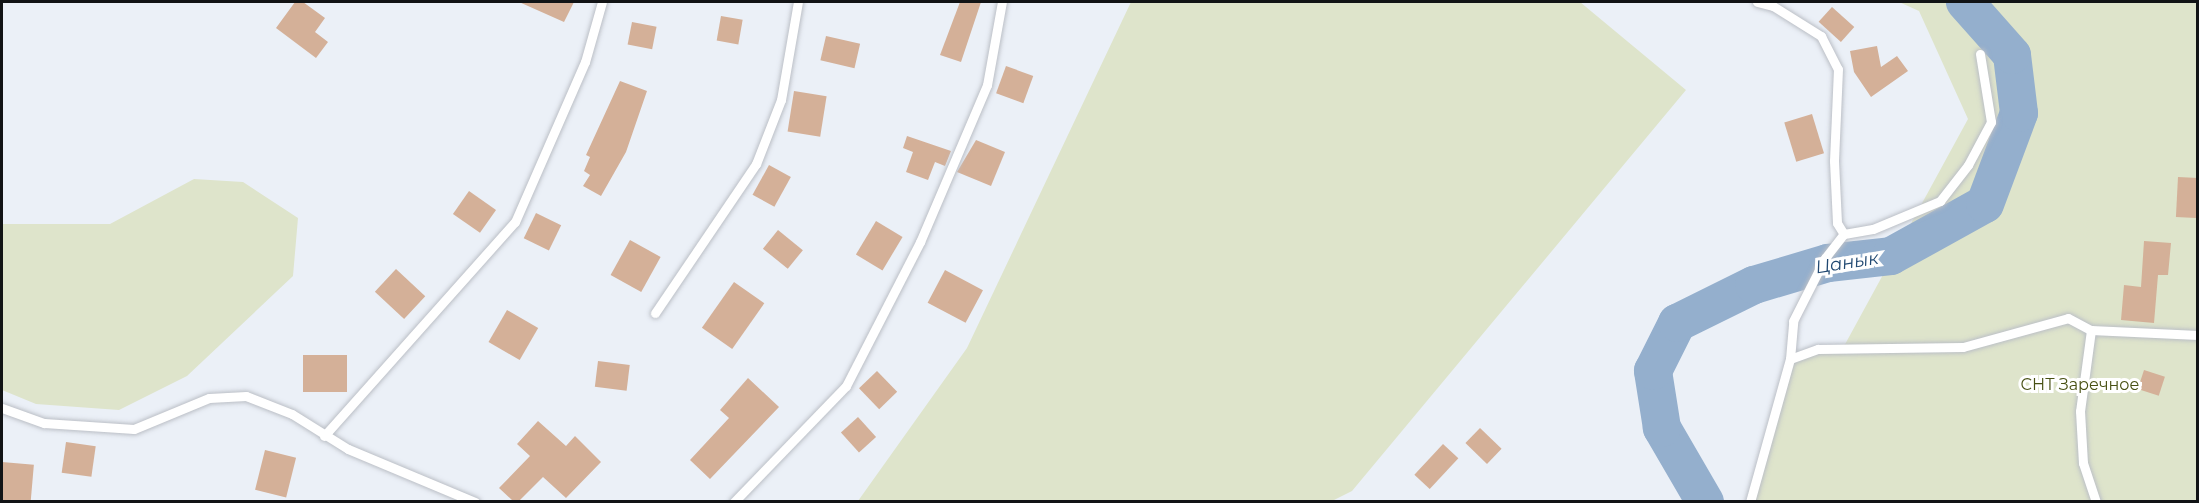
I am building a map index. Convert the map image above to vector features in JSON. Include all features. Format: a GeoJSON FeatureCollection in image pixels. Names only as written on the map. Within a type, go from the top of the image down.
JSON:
{"type":"FeatureCollection","features":[{"type":"Feature","properties":{"kind":"lane"},"geometry":{"type":"LineString","coordinates":[[324,436],[515,222],[585,62],[602,2]]}},
{"type":"Feature","properties":{"kind":"lane"},"geometry":{"type":"LineString","coordinates":[[655,314],[756,165],[782,100],[798,2]]}},
{"type":"Feature","properties":{"kind":"lane"},"geometry":{"type":"LineString","coordinates":[[734,501],[846,386],[920,242],[987,85],[1002,2]]}},
{"type":"Feature","properties":{"kind":"lane"},"geometry":{"type":"LineString","coordinates":[[1757,2],[1773,6],[1821,36],[1838,69],[1835,190],[1837,223],[1844,234]]}},
{"type":"Feature","properties":{"kind":"lane"},"geometry":{"type":"LineString","coordinates":[[1750,501],[1790,359],[1793,321],[1825,258],[1844,234],[1873,229],[1940,201],[1968,165],[1991,122],[1980,54]]}},
{"type":"Feature","properties":{"kind":"lane"},"geometry":{"type":"LineString","coordinates":[[1790,359],[1818,349],[1963,347],[2068,318],[2091,330],[2198,335]]}},
{"type":"Feature","properties":{"kind":"lane"},"geometry":{"type":"LineString","coordinates":[[2091,330],[2080,411],[2084,463],[2096,501]]}},
{"type":"Feature","properties":{"kind":"lane"},"geometry":{"type":"LineString","coordinates":[[2,408],[44,423],[134,429],[209,398],[246,396],[292,414],[324,436],[475,501]]}},
{"type":"Feature","properties":{"kind":"green space"},"geometry":{"type":"Polygon","coordinates":[[[1131,2],[1580,2],[1686,90],[1352,491],[1332,501],[858,501],[967,348],[1131,2]]]}},
{"type":"Feature","properties":{"kind":"green space","name":"СНТ Заречное"},"geometry":{"type":"Polygon","coordinates":[[[1899,2],[2197,2],[2197,501],[1750,502],[1790,359],[1843,348],[1968,119],[1919,11],[1899,2]]]}},
{"type":"Feature","properties":{"kind":"green space"},"geometry":{"type":"Polygon","coordinates":[[[194,179],[243,182],[298,218],[293,276],[187,376],[119,410],[36,404],[2,390],[2,224],[110,224],[194,179]]]}},
{"type":"Feature","properties":{"kind":"building"},"geometry":{"type":"Polygon","coordinates":[[[295,2],[303,2],[325,18],[315,32],[328,42],[316,58],[276,28],[295,2]]]}},
{"type":"Feature","properties":{"kind":"building"},"geometry":{"type":"Polygon","coordinates":[[[519,2],[574,2],[564,22],[519,2]]]}},
{"type":"Feature","properties":{"kind":"building"},"geometry":{"type":"Polygon","coordinates":[[[960,2],[981,2],[961,62],[940,55],[960,2]]]}},
{"type":"Feature","properties":{"kind":"building"},"geometry":{"type":"Polygon","coordinates":[[[1832,7],[1854,27],[1841,42],[1819,22],[1832,7]]]}},
{"type":"Feature","properties":{"kind":"building"},"geometry":{"type":"Polygon","coordinates":[[[721,16],[743,20],[738,44],[717,41],[721,16]]]}},
{"type":"Feature","properties":{"kind":"building"},"geometry":{"type":"Polygon","coordinates":[[[632,22],[657,27],[652,49],[628,45],[632,22]]]}},
{"type":"Feature","properties":{"kind":"building"},"geometry":{"type":"Polygon","coordinates":[[[826,36],[860,44],[854,68],[820,60],[826,36]]]}},
{"type":"Feature","properties":{"kind":"building"},"geometry":{"type":"Polygon","coordinates":[[[1877,46],[1881,67],[1897,56],[1908,71],[1871,97],[1854,72],[1850,51],[1877,46]]]}},
{"type":"Feature","properties":{"kind":"building"},"geometry":{"type":"Polygon","coordinates":[[[1006,66],[1033,76],[1023,103],[996,93],[1006,66]]]}},
{"type":"Feature","properties":{"kind":"building"},"geometry":{"type":"Polygon","coordinates":[[[620,81],[647,91],[626,152],[601,196],[583,186],[590,175],[584,171],[590,157],[586,155],[620,81]]]}},
{"type":"Feature","properties":{"kind":"building"},"geometry":{"type":"Polygon","coordinates":[[[794,91],[827,96],[820,137],[788,131],[794,91]]]}},
{"type":"Feature","properties":{"kind":"building"},"geometry":{"type":"Polygon","coordinates":[[[1812,114],[1824,153],[1796,162],[1784,122],[1812,114]]]}},
{"type":"Feature","properties":{"kind":"building"},"geometry":{"type":"Polygon","coordinates":[[[907,136],[951,151],[945,166],[935,162],[928,180],[906,172],[913,152],[903,148],[907,136]]]}},
{"type":"Feature","properties":{"kind":"building"},"geometry":{"type":"Polygon","coordinates":[[[976,140],[1005,152],[991,186],[957,172],[976,140]]]}},
{"type":"Feature","properties":{"kind":"building"},"geometry":{"type":"Polygon","coordinates":[[[769,165],[791,177],[774,207],[753,195],[769,165]]]}},
{"type":"Feature","properties":{"kind":"building"},"geometry":{"type":"Polygon","coordinates":[[[2178,177],[2198,178],[2196,218],[2176,217],[2178,177]]]}},
{"type":"Feature","properties":{"kind":"building"},"geometry":{"type":"Polygon","coordinates":[[[469,191],[496,210],[480,233],[453,214],[469,191]]]}},
{"type":"Feature","properties":{"kind":"building"},"geometry":{"type":"Polygon","coordinates":[[[536,213],[561,225],[549,250],[524,238],[536,213]]]}},
{"type":"Feature","properties":{"kind":"building"},"geometry":{"type":"Polygon","coordinates":[[[876,221],[903,237],[882,270],[856,254],[876,221]]]}},
{"type":"Feature","properties":{"kind":"building"},"geometry":{"type":"Polygon","coordinates":[[[778,230],[803,250],[788,269],[763,249],[778,230]]]}},
{"type":"Feature","properties":{"kind":"building"},"geometry":{"type":"Polygon","coordinates":[[[630,240],[661,257],[641,292],[611,275],[630,240]]]}},
{"type":"Feature","properties":{"kind":"building"},"geometry":{"type":"Polygon","coordinates":[[[2144,241],[2171,243],[2168,275],[2158,275],[2154,323],[2121,320],[2124,285],[2141,287],[2144,241]]]}},
{"type":"Feature","properties":{"kind":"building"},"geometry":{"type":"Polygon","coordinates":[[[396,269],[425,296],[404,319],[375,292],[396,269]]]}},
{"type":"Feature","properties":{"kind":"building"},"geometry":{"type":"Polygon","coordinates":[[[945,270],[983,290],[966,323],[928,303],[945,270]]]}},
{"type":"Feature","properties":{"kind":"building"},"geometry":{"type":"Polygon","coordinates":[[[734,282],[764,303],[732,349],[702,328],[734,282]]]}},
{"type":"Feature","properties":{"kind":"building"},"geometry":{"type":"Polygon","coordinates":[[[507,310],[538,328],[520,360],[488,342],[507,310]]]}},
{"type":"Feature","properties":{"kind":"building"},"geometry":{"type":"Polygon","coordinates":[[[303,355],[347,355],[347,392],[303,392],[303,355]]]}},
{"type":"Feature","properties":{"kind":"building"},"geometry":{"type":"Polygon","coordinates":[[[598,361],[630,365],[627,391],[595,387],[598,361]]]}},
{"type":"Feature","properties":{"kind":"building"},"geometry":{"type":"Polygon","coordinates":[[[2144,370],[2165,377],[2159,396],[2138,389],[2144,370]]]}},
{"type":"Feature","properties":{"kind":"building"},"geometry":{"type":"Polygon","coordinates":[[[877,371],[897,392],[879,409],[859,388],[877,371]]]}},
{"type":"Feature","properties":{"kind":"building"},"geometry":{"type":"Polygon","coordinates":[[[748,378],[779,407],[710,479],[690,460],[729,418],[720,410],[748,378]]]}},
{"type":"Feature","properties":{"kind":"building"},"geometry":{"type":"Polygon","coordinates":[[[858,417],[876,437],[859,452],[841,432],[858,417]]]}},
{"type":"Feature","properties":{"kind":"building"},"geometry":{"type":"Polygon","coordinates":[[[538,421],[566,446],[575,436],[601,462],[566,498],[543,477],[519,501],[513,501],[499,488],[530,456],[517,444],[538,421]]]}},
{"type":"Feature","properties":{"kind":"building"},"geometry":{"type":"Polygon","coordinates":[[[1480,428],[1502,449],[1487,464],[1465,443],[1480,428]]]}},
{"type":"Feature","properties":{"kind":"building"},"geometry":{"type":"Polygon","coordinates":[[[66,442],[96,446],[91,477],[62,473],[66,442]]]}},
{"type":"Feature","properties":{"kind":"building"},"geometry":{"type":"Polygon","coordinates":[[[1443,444],[1458,458],[1430,489],[1414,475],[1443,444]]]}},
{"type":"Feature","properties":{"kind":"building"},"geometry":{"type":"Polygon","coordinates":[[[265,450],[296,458],[286,498],[255,490],[265,450]]]}},
{"type":"Feature","properties":{"kind":"building"},"geometry":{"type":"Polygon","coordinates":[[[2,462],[34,465],[31,502],[2,500],[2,462]]]}},
{"type":"Feature","properties":{"kind":"waterway","name":"Цанык"},"geometry":{"type":"LineString","coordinates":[[1705,502],[1662,428],[1653,371],[1677,323],[1754,285],[1828,263],[1891,256],[1985,204],[2019,113],[2012,55],[1965,2]]}}]}
